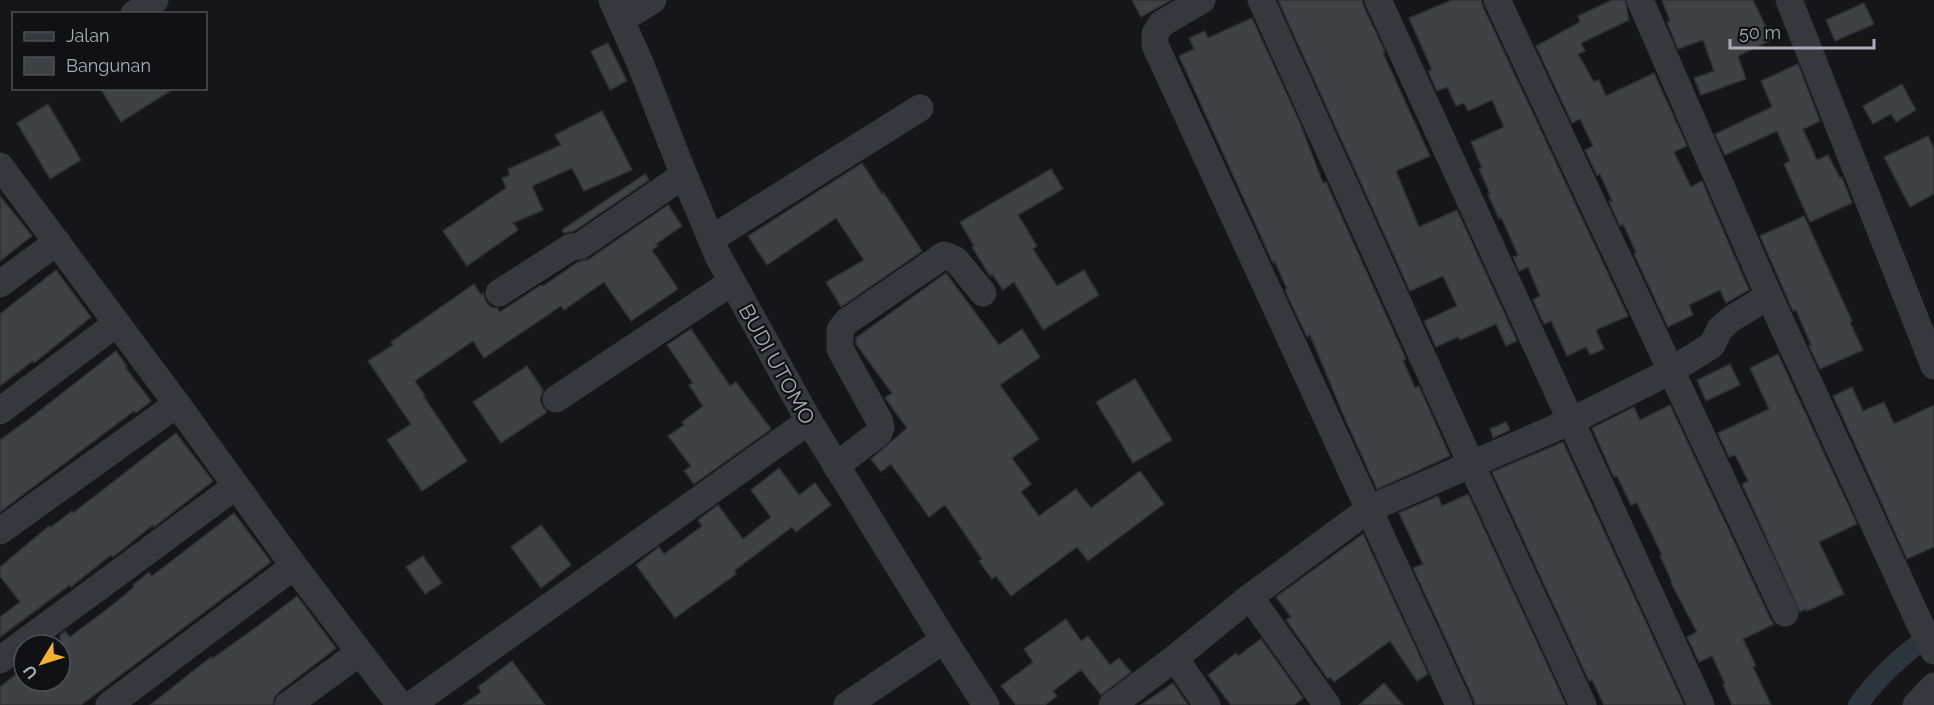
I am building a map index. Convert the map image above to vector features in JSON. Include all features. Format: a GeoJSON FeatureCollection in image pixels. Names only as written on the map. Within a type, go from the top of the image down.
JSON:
{"type":"FeatureCollection","features":[{"type":"Feature","properties":{"kind":"street"},"geometry":{"type":"LineString","coordinates":[[137,12],[155,0]]}},
{"type":"Feature","properties":{"kind":"street"},"geometry":{"type":"LineString","coordinates":[[617,10],[653,0]]}},
{"type":"Feature","properties":{"kind":"street"},"geometry":{"type":"LineString","coordinates":[[1201,0],[1161,24],[1155,34],[1155,45],[1459,705]]}},
{"type":"Feature","properties":{"kind":"street"},"geometry":{"type":"LineString","coordinates":[[1261,0],[1583,705]]}},
{"type":"Feature","properties":{"kind":"street"},"geometry":{"type":"LineString","coordinates":[[1378,0],[1701,705]]}},
{"type":"Feature","properties":{"kind":"street"},"geometry":{"type":"LineString","coordinates":[[1497,0],[1785,613]]}},
{"type":"Feature","properties":{"kind":"street"},"geometry":{"type":"LineString","coordinates":[[1640,0],[1769,296],[1928,640]]}},
{"type":"Feature","properties":{"kind":"street"},"geometry":{"type":"LineString","coordinates":[[1789,0],[1934,366]]}},
{"type":"Feature","properties":{"kind":"street","name":"BUDI UTOMO"},"geometry":{"type":"LineString","coordinates":[[617,10],[711,239],[732,282],[836,466],[986,705]]}},
{"type":"Feature","properties":{"kind":"street"},"geometry":{"type":"LineString","coordinates":[[711,239],[920,108]]}},
{"type":"Feature","properties":{"kind":"street"},"geometry":{"type":"LineString","coordinates":[[0,166],[294,566],[400,705]]}},
{"type":"Feature","properties":{"kind":"street"},"geometry":{"type":"LineString","coordinates":[[500,293],[572,247],[580,246],[684,175]]}},
{"type":"Feature","properties":{"kind":"street"},"geometry":{"type":"LineString","coordinates":[[0,284],[57,242]]}},
{"type":"Feature","properties":{"kind":"street"},"geometry":{"type":"LineString","coordinates":[[836,466],[879,433],[881,427],[840,349],[840,330],[846,322],[944,255],[956,260],[983,293]]}},
{"type":"Feature","properties":{"kind":"street"},"geometry":{"type":"LineString","coordinates":[[556,399],[732,282]]}},
{"type":"Feature","properties":{"kind":"street"},"geometry":{"type":"LineString","coordinates":[[1112,705],[1175,658],[1250,597],[1369,510],[1571,421],[1671,371],[1712,345],[1720,329],[1731,319],[1769,296]]}},
{"type":"Feature","properties":{"kind":"street"},"geometry":{"type":"LineString","coordinates":[[0,411],[117,323]]}},
{"type":"Feature","properties":{"kind":"street"},"geometry":{"type":"LineString","coordinates":[[0,531],[177,404]]}},
{"type":"Feature","properties":{"kind":"street"},"geometry":{"type":"LineString","coordinates":[[411,705],[809,421]]}},
{"type":"Feature","properties":{"kind":"street"},"geometry":{"type":"LineString","coordinates":[[0,660],[236,486]]}},
{"type":"Feature","properties":{"kind":"street"},"geometry":{"type":"LineString","coordinates":[[109,705],[294,566]]}},
{"type":"Feature","properties":{"kind":"street"},"geometry":{"type":"LineString","coordinates":[[1250,597],[1327,705]]}},
{"type":"Feature","properties":{"kind":"street"},"geometry":{"type":"LineString","coordinates":[[853,703],[944,640]]}},
{"type":"Feature","properties":{"kind":"street"},"geometry":{"type":"LineString","coordinates":[[288,705],[359,653]]}},
{"type":"Feature","properties":{"kind":"street"},"geometry":{"type":"LineString","coordinates":[[1175,658],[1207,705]]}},
{"type":"Feature","properties":{"kind":"street"},"geometry":{"type":"LineString","coordinates":[[1916,705],[1934,686]]}},
{"type":"Feature","properties":{"kind":"building"},"geometry":{"type":"Polygon","coordinates":[[[1132,0],[1171,0],[1141,17],[1132,0]]]}},
{"type":"Feature","properties":{"kind":"building"},"geometry":{"type":"Polygon","coordinates":[[[1278,0],[1362,0],[1385,52],[1383,53],[1430,156],[1396,171],[1419,227],[1457,210],[1517,341],[1506,346],[1496,324],[1460,340],[1458,337],[1436,347],[1424,321],[1457,306],[1443,276],[1410,291],[1278,0]]]}},
{"type":"Feature","properties":{"kind":"building"},"geometry":{"type":"Polygon","coordinates":[[[1452,0],[1481,0],[1628,316],[1596,330],[1604,349],[1590,355],[1586,347],[1567,356],[1551,321],[1544,324],[1533,300],[1540,296],[1528,267],[1519,271],[1513,257],[1518,255],[1488,194],[1490,194],[1479,169],[1482,168],[1471,142],[1504,127],[1492,100],[1468,111],[1464,103],[1456,106],[1447,87],[1437,91],[1428,71],[1432,70],[1409,18],[1452,0]]]}},
{"type":"Feature","properties":{"kind":"building"},"geometry":{"type":"Polygon","coordinates":[[[1612,0],[1625,0],[1629,20],[1581,43],[1585,51],[1578,54],[1594,82],[1599,80],[1606,96],[1654,73],[1687,146],[1674,152],[1691,187],[1702,181],[1749,290],[1726,303],[1720,290],[1689,305],[1693,315],[1668,327],[1634,254],[1636,252],[1623,224],[1620,226],[1609,202],[1612,201],[1600,174],[1597,175],[1585,150],[1593,146],[1580,119],[1572,123],[1536,46],[1580,22],[1578,16],[1612,0]]]}},
{"type":"Feature","properties":{"kind":"building"},"geometry":{"type":"Polygon","coordinates":[[[1662,0],[1753,0],[1772,40],[1738,56],[1746,79],[1701,95],[1694,78],[1714,71],[1703,40],[1678,49],[1667,22],[1670,21],[1662,0]]]}},
{"type":"Feature","properties":{"kind":"building"},"geometry":{"type":"Polygon","coordinates":[[[1864,3],[1874,24],[1835,41],[1826,20],[1864,3]]]}},
{"type":"Feature","properties":{"kind":"building"},"geometry":{"type":"Polygon","coordinates":[[[1252,18],[1300,123],[1323,183],[1326,182],[1406,359],[1403,360],[1415,388],[1419,386],[1450,456],[1377,489],[1310,335],[1307,337],[1296,314],[1275,262],[1273,263],[1179,56],[1194,49],[1189,38],[1205,31],[1208,38],[1252,18]]]}},
{"type":"Feature","properties":{"kind":"building"},"geometry":{"type":"Polygon","coordinates":[[[608,43],[627,81],[610,90],[591,51],[608,43]]]}},
{"type":"Feature","properties":{"kind":"building"},"geometry":{"type":"Polygon","coordinates":[[[1798,64],[1820,121],[1803,129],[1817,160],[1828,155],[1840,178],[1842,177],[1852,203],[1810,222],[1784,164],[1790,161],[1777,131],[1725,155],[1715,134],[1772,107],[1761,81],[1798,64]]]}},
{"type":"Feature","properties":{"kind":"building"},"geometry":{"type":"Polygon","coordinates":[[[1902,84],[1916,110],[1896,122],[1891,114],[1873,124],[1863,106],[1902,84]]]}},
{"type":"Feature","properties":{"kind":"building"},"geometry":{"type":"Polygon","coordinates":[[[101,90],[172,90],[121,122],[101,90]]]}},
{"type":"Feature","properties":{"kind":"building"},"geometry":{"type":"Polygon","coordinates":[[[48,104],[81,160],[50,179],[17,123],[48,104]]]}},
{"type":"Feature","properties":{"kind":"building"},"geometry":{"type":"Polygon","coordinates":[[[602,111],[632,170],[584,191],[572,168],[532,186],[543,210],[513,223],[518,230],[467,266],[443,231],[506,188],[502,178],[510,175],[508,169],[561,145],[555,135],[602,111]]]}},
{"type":"Feature","properties":{"kind":"building"},"geometry":{"type":"Polygon","coordinates":[[[1928,136],[1934,149],[1934,194],[1910,207],[1884,157],[1928,136]]]}},
{"type":"Feature","properties":{"kind":"building"},"geometry":{"type":"Polygon","coordinates":[[[862,163],[922,251],[841,307],[826,282],[864,260],[836,218],[767,265],[748,236],[862,163]]]}},
{"type":"Feature","properties":{"kind":"building"},"geometry":{"type":"Polygon","coordinates":[[[1051,169],[1063,189],[1018,215],[1037,246],[1033,249],[1057,286],[1084,270],[1099,295],[1043,330],[1014,282],[1003,290],[992,274],[990,276],[960,222],[1051,169]]]}},
{"type":"Feature","properties":{"kind":"building"},"geometry":{"type":"Polygon","coordinates":[[[645,174],[649,180],[574,231],[564,233],[562,230],[645,174]]]}},
{"type":"Feature","properties":{"kind":"building"},"geometry":{"type":"Polygon","coordinates":[[[0,196],[32,236],[0,261],[0,196]]]}},
{"type":"Feature","properties":{"kind":"building"},"geometry":{"type":"Polygon","coordinates":[[[668,205],[682,226],[656,244],[658,246],[652,250],[678,289],[631,321],[604,282],[564,310],[561,306],[484,358],[473,341],[415,381],[467,461],[422,491],[387,440],[411,424],[368,361],[393,345],[391,342],[474,284],[481,295],[483,293],[486,302],[500,312],[578,262],[589,259],[668,205]]]}},
{"type":"Feature","properties":{"kind":"building"},"geometry":{"type":"Polygon","coordinates":[[[1804,216],[1863,350],[1820,369],[1796,310],[1793,311],[1760,236],[1804,216]]]}},
{"type":"Feature","properties":{"kind":"building"},"geometry":{"type":"Polygon","coordinates":[[[56,270],[91,317],[34,363],[33,361],[0,386],[0,314],[56,270]]]}},
{"type":"Feature","properties":{"kind":"building"},"geometry":{"type":"Polygon","coordinates":[[[946,273],[999,345],[1022,329],[1040,357],[1000,385],[1039,439],[1012,458],[1031,484],[1021,492],[1039,516],[1076,489],[1091,508],[1140,471],[1164,504],[1088,561],[1077,547],[1011,596],[996,576],[992,579],[979,561],[982,559],[945,505],[929,517],[891,464],[881,472],[871,459],[907,428],[885,398],[892,393],[856,344],[856,338],[946,273]]]}},
{"type":"Feature","properties":{"kind":"building"},"geometry":{"type":"Polygon","coordinates":[[[691,329],[730,386],[736,382],[771,429],[694,484],[684,471],[691,466],[668,436],[684,425],[682,422],[703,406],[689,385],[693,383],[667,345],[691,329]]]}},
{"type":"Feature","properties":{"kind":"building"},"geometry":{"type":"Polygon","coordinates":[[[116,351],[127,366],[125,367],[151,401],[136,413],[134,411],[0,512],[0,440],[116,351]]]}},
{"type":"Feature","properties":{"kind":"building"},"geometry":{"type":"Polygon","coordinates":[[[1778,354],[1857,524],[1819,542],[1844,594],[1800,612],[1742,484],[1748,481],[1735,455],[1729,457],[1718,433],[1769,409],[1750,368],[1778,354]]]}},
{"type":"Feature","properties":{"kind":"building"},"geometry":{"type":"Polygon","coordinates":[[[1730,364],[1740,385],[1706,401],[1697,380],[1730,364]]]}},
{"type":"Feature","properties":{"kind":"building"},"geometry":{"type":"Polygon","coordinates":[[[527,366],[543,390],[540,401],[547,412],[501,443],[473,402],[527,366]]]}},
{"type":"Feature","properties":{"kind":"building"},"geometry":{"type":"Polygon","coordinates":[[[1135,379],[1172,440],[1133,463],[1096,402],[1135,379]]]}},
{"type":"Feature","properties":{"kind":"building"},"geometry":{"type":"Polygon","coordinates":[[[1852,387],[1863,411],[1884,402],[1894,424],[1934,405],[1934,547],[1907,559],[1833,396],[1852,387]]]}},
{"type":"Feature","properties":{"kind":"building"},"geometry":{"type":"Polygon","coordinates":[[[1670,405],[1774,624],[1743,639],[1771,705],[1732,705],[1712,656],[1699,662],[1687,637],[1697,632],[1671,583],[1660,556],[1662,555],[1637,503],[1631,505],[1617,476],[1614,477],[1592,428],[1634,407],[1640,420],[1670,405]]]}},
{"type":"Feature","properties":{"kind":"building"},"geometry":{"type":"Polygon","coordinates":[[[1506,422],[1510,430],[1493,438],[1490,429],[1506,422]]]}},
{"type":"Feature","properties":{"kind":"building"},"geometry":{"type":"Polygon","coordinates":[[[176,433],[213,481],[154,527],[153,525],[113,557],[111,555],[71,587],[70,585],[0,637],[0,617],[20,602],[0,576],[0,567],[49,526],[51,527],[72,511],[73,513],[176,433]]]}},
{"type":"Feature","properties":{"kind":"building"},"geometry":{"type":"Polygon","coordinates":[[[1563,442],[1684,705],[1604,705],[1592,680],[1589,681],[1492,472],[1563,442]]]}},
{"type":"Feature","properties":{"kind":"building"},"geometry":{"type":"Polygon","coordinates":[[[779,468],[799,495],[815,483],[831,505],[796,532],[792,527],[734,571],[736,574],[675,618],[636,565],[659,547],[664,554],[702,526],[698,520],[718,505],[743,539],[771,517],[751,490],[779,468]]]}},
{"type":"Feature","properties":{"kind":"building"},"geometry":{"type":"Polygon","coordinates":[[[1468,494],[1566,705],[1475,705],[1413,568],[1423,564],[1399,513],[1438,496],[1442,506],[1468,494]]]}},
{"type":"Feature","properties":{"kind":"building"},"geometry":{"type":"Polygon","coordinates":[[[234,513],[271,562],[81,705],[0,705],[0,687],[12,678],[12,693],[72,693],[72,635],[115,603],[149,572],[152,576],[234,513]]]}},
{"type":"Feature","properties":{"kind":"building"},"geometry":{"type":"Polygon","coordinates":[[[541,525],[571,565],[541,588],[511,547],[541,525]]]}},
{"type":"Feature","properties":{"kind":"building"},"geometry":{"type":"Polygon","coordinates":[[[1363,534],[1428,674],[1417,681],[1390,641],[1334,682],[1330,677],[1328,679],[1286,620],[1291,617],[1276,597],[1363,534]]]}},
{"type":"Feature","properties":{"kind":"building"},"geometry":{"type":"Polygon","coordinates":[[[423,556],[442,583],[425,594],[406,567],[423,556]]]}},
{"type":"Feature","properties":{"kind":"building"},"geometry":{"type":"Polygon","coordinates":[[[297,596],[336,648],[279,692],[274,698],[273,705],[150,705],[211,657],[213,658],[297,596]]]}},
{"type":"Feature","properties":{"kind":"building"},"geometry":{"type":"Polygon","coordinates":[[[1066,619],[1081,641],[1088,636],[1110,665],[1119,658],[1131,672],[1101,695],[1081,670],[1053,691],[1057,696],[1045,705],[1016,705],[1001,686],[1033,662],[1024,649],[1066,619]]]}},
{"type":"Feature","properties":{"kind":"building"},"geometry":{"type":"Polygon","coordinates":[[[1261,639],[1303,698],[1294,705],[1231,705],[1208,675],[1236,653],[1238,656],[1261,639]]]}},
{"type":"Feature","properties":{"kind":"building"},"geometry":{"type":"Polygon","coordinates":[[[512,661],[545,705],[463,705],[481,692],[478,687],[512,661]]]}},
{"type":"Feature","properties":{"kind":"building"},"geometry":{"type":"Polygon","coordinates":[[[1173,683],[1188,705],[1141,705],[1173,683]]]}},
{"type":"Feature","properties":{"kind":"building"},"geometry":{"type":"Polygon","coordinates":[[[1384,683],[1403,705],[1359,705],[1384,683]]]}},
{"type":"Feature","properties":{"kind":"waterway"},"geometry":{"type":"LineString","coordinates":[[1858,705],[1893,666],[1934,632]]}}]}
